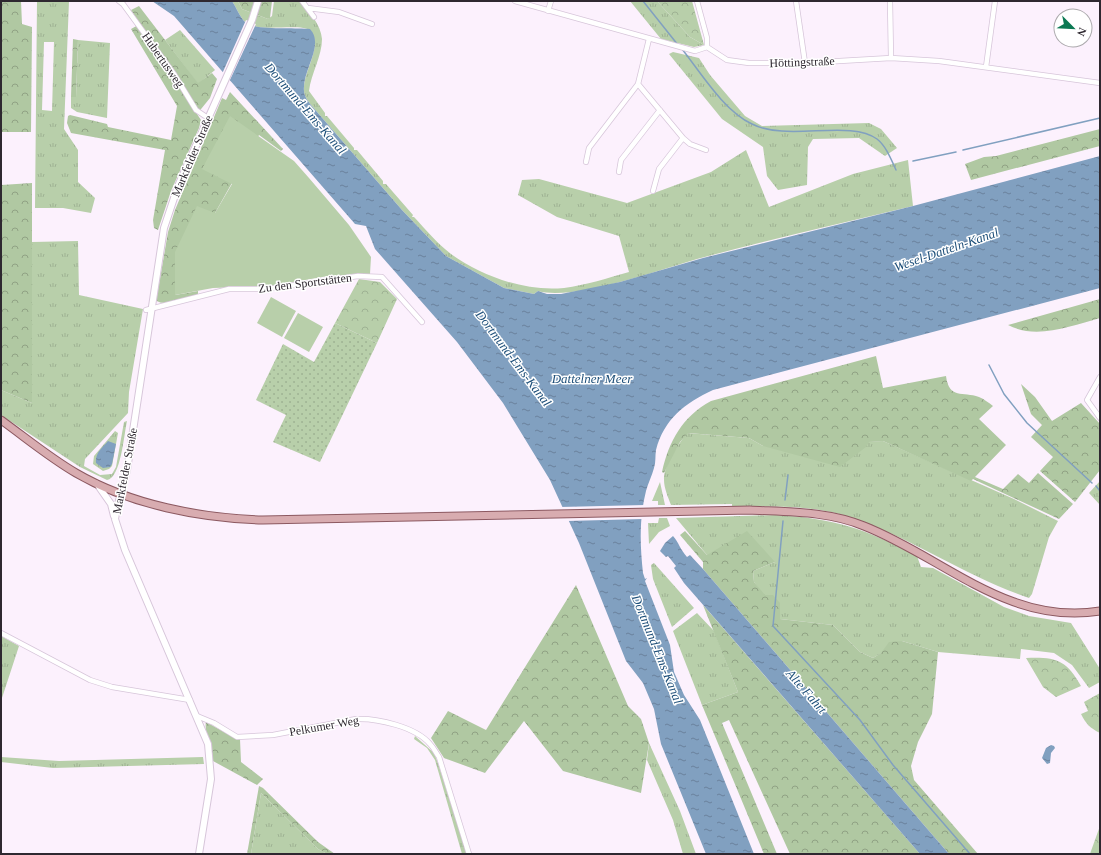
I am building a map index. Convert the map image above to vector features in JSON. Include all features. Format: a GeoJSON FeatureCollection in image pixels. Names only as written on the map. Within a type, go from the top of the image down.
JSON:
{"type":"FeatureCollection","features":[{"type":"Feature","properties":{"kind":"main road"},"geometry":{"type":"LineString","coordinates":[[1,420],[66,466],[121,493],[184,510],[230,519],[263,520],[714,511],[803,512],[847,520],[886,535],[972,584],[1001,598],[1021,605],[1065,612],[1100,611]]}},
{"type":"Feature","properties":{"kind":"street","name":"Hubertusweg"},"geometry":{"type":"LineString","coordinates":[[119,1],[123,4],[174,74],[196,110],[208,118]]}},
{"type":"Feature","properties":{"kind":"street","name":"Markfelder Straße"},"geometry":{"type":"LineString","coordinates":[[200,854],[211,767],[208,744],[126,550],[115,519],[127,470],[148,310],[168,217],[178,186],[252,20],[258,1]]}},
{"type":"Feature","properties":{"kind":"street"},"geometry":{"type":"LineString","coordinates":[[302,1],[314,17]]}},
{"type":"Feature","properties":{"kind":"street"},"geometry":{"type":"LineString","coordinates":[[515,1],[696,51],[707,47],[707,38],[696,1]]}},
{"type":"Feature","properties":{"kind":"street"},"geometry":{"type":"LineString","coordinates":[[548,11],[551,1]]}},
{"type":"Feature","properties":{"kind":"street"},"geometry":{"type":"LineString","coordinates":[[796,1],[805,63]]}},
{"type":"Feature","properties":{"kind":"street"},"geometry":{"type":"LineString","coordinates":[[890,1],[891,58]]}},
{"type":"Feature","properties":{"kind":"street"},"geometry":{"type":"LineString","coordinates":[[986,67],[995,1]]}},
{"type":"Feature","properties":{"kind":"street"},"geometry":{"type":"LineString","coordinates":[[308,8],[339,12],[372,24]]}},
{"type":"Feature","properties":{"kind":"street"},"geometry":{"type":"LineString","coordinates":[[586,162],[589,148],[638,84],[649,39]]}},
{"type":"Feature","properties":{"kind":"street","name":"Höttingstraße"},"geometry":{"type":"LineString","coordinates":[[707,47],[722,58],[732,62],[805,63],[891,58],[986,67],[1100,83]]}},
{"type":"Feature","properties":{"kind":"street"},"geometry":{"type":"LineString","coordinates":[[638,84],[683,138],[690,144],[706,150]]}},
{"type":"Feature","properties":{"kind":"street"},"geometry":{"type":"LineString","coordinates":[[619,172],[621,160],[660,110]]}},
{"type":"Feature","properties":{"kind":"street"},"geometry":{"type":"LineString","coordinates":[[653,191],[659,169],[683,138]]}},
{"type":"Feature","properties":{"kind":"street","name":"Zu den Sportstätten"},"geometry":{"type":"LineString","coordinates":[[148,310],[206,294],[229,290],[283,288],[358,276],[382,277],[422,322]]}},
{"type":"Feature","properties":{"kind":"street"},"geometry":{"type":"LineString","coordinates":[[1100,376],[1090,391],[1087,400],[1100,418]]}},
{"type":"Feature","properties":{"kind":"street"},"geometry":{"type":"LineString","coordinates":[[96,482],[111,504],[115,519]]}},
{"type":"Feature","properties":{"kind":"street"},"geometry":{"type":"LineString","coordinates":[[1,633],[90,680],[112,687],[190,700]]}},
{"type":"Feature","properties":{"kind":"street","name":"Pelkumer Weg"},"geometry":{"type":"LineString","coordinates":[[197,716],[214,723],[237,738],[273,735],[356,719],[380,721],[415,733],[430,743],[439,757],[469,854]]}},
{"type":"Feature","properties":{"kind":"green space"},"geometry":{"type":"Polygon","coordinates":[[[1,1],[21,1],[22,24],[32,27],[31,132],[1,132],[1,1]]]}},
{"type":"Feature","properties":{"kind":"green space"},"geometry":{"type":"Polygon","coordinates":[[[37,1],[69,1],[64,129],[78,150],[78,182],[95,198],[91,213],[63,208],[35,208],[37,1]],[[44,42],[42,110],[52,111],[54,42],[44,42]]]}},
{"type":"Feature","properties":{"kind":"green space"},"geometry":{"type":"Polygon","coordinates":[[[232,1],[238,1],[242,9],[268,19],[272,16],[274,1],[300,1],[314,18],[321,34],[322,45],[309,91],[325,113],[325,116],[327,116],[354,148],[354,150],[357,150],[383,181],[383,184],[386,184],[413,215],[412,217],[414,217],[441,245],[463,262],[504,281],[519,285],[549,289],[564,288],[629,272],[619,236],[557,217],[518,195],[522,180],[539,179],[627,203],[711,172],[746,150],[769,207],[853,174],[908,160],[913,206],[724,252],[639,277],[594,288],[573,292],[554,293],[538,291],[534,294],[504,288],[446,256],[402,210],[305,97],[304,84],[315,45],[311,31],[298,27],[269,28],[251,25],[243,20],[232,1]]]}},
{"type":"Feature","properties":{"kind":"green space"},"geometry":{"type":"Polygon","coordinates":[[[238,1],[272,1],[270,18],[268,19],[242,9],[238,1]]]}},
{"type":"Feature","properties":{"kind":"green space"},"geometry":{"type":"Polygon","coordinates":[[[630,1],[657,1],[690,37],[704,45],[694,47],[661,39],[630,1]]]}},
{"type":"Feature","properties":{"kind":"green space"},"geometry":{"type":"Polygon","coordinates":[[[657,1],[692,1],[704,45],[690,37],[657,1]]]}},
{"type":"Feature","properties":{"kind":"green space"},"geometry":{"type":"Polygon","coordinates":[[[139,6],[198,83],[212,73],[217,79],[210,98],[197,114],[201,120],[199,128],[171,191],[158,230],[154,228],[153,220],[165,150],[71,133],[67,123],[68,116],[70,115],[107,124],[108,127],[171,140],[177,106],[131,29],[140,24],[131,10],[139,6]]]}},
{"type":"Feature","properties":{"kind":"green space"},"geometry":{"type":"Polygon","coordinates":[[[180,30],[215,70],[198,84],[165,40],[180,30]]]}},
{"type":"Feature","properties":{"kind":"green space"},"geometry":{"type":"Polygon","coordinates":[[[73,39],[78,40],[76,97],[71,97],[73,39]]]}},
{"type":"Feature","properties":{"kind":"green space"},"geometry":{"type":"Polygon","coordinates":[[[78,40],[110,43],[107,118],[77,112],[71,108],[71,97],[76,97],[78,40]]]}},
{"type":"Feature","properties":{"kind":"green space"},"geometry":{"type":"Polygon","coordinates":[[[673,52],[699,58],[710,75],[745,116],[762,126],[869,123],[881,129],[897,148],[885,156],[859,138],[813,139],[808,147],[807,185],[778,190],[767,176],[763,147],[722,119],[669,54],[673,52]]]}},
{"type":"Feature","properties":{"kind":"green space"},"geometry":{"type":"Polygon","coordinates":[[[230,92],[283,149],[281,151],[259,135],[215,213],[175,295],[198,291],[198,295],[177,301],[161,303],[157,301],[157,296],[168,232],[175,210],[222,98],[226,100],[230,92]]]}},
{"type":"Feature","properties":{"kind":"green space"},"geometry":{"type":"Polygon","coordinates":[[[230,116],[294,161],[349,225],[371,257],[370,274],[328,276],[271,286],[213,288],[175,295],[175,252],[197,206],[215,213],[232,184],[202,169],[230,116]]]}},
{"type":"Feature","properties":{"kind":"green space"},"geometry":{"type":"Polygon","coordinates":[[[1100,129],[1100,146],[971,180],[965,164],[984,157],[996,156],[1100,129]]]}},
{"type":"Feature","properties":{"kind":"green space"},"geometry":{"type":"Polygon","coordinates":[[[32,183],[32,403],[1,390],[1,185],[32,183]]]}},
{"type":"Feature","properties":{"kind":"green space"},"geometry":{"type":"Polygon","coordinates":[[[78,241],[79,295],[143,309],[129,392],[128,413],[85,459],[84,466],[100,475],[112,474],[116,467],[124,422],[127,421],[119,464],[116,472],[107,480],[80,467],[1,415],[1,390],[32,403],[32,242],[78,241]]]}},
{"type":"Feature","properties":{"kind":"green space"},"geometry":{"type":"Polygon","coordinates":[[[359,279],[380,282],[397,299],[377,343],[335,323],[359,279]]]}},
{"type":"Feature","properties":{"kind":"green space"},"geometry":{"type":"Polygon","coordinates":[[[271,297],[296,311],[282,337],[257,323],[271,297]]]}},
{"type":"Feature","properties":{"kind":"green space"},"geometry":{"type":"Polygon","coordinates":[[[1100,299],[1100,318],[1077,325],[1054,330],[1030,331],[1008,325],[1100,299]]]}},
{"type":"Feature","properties":{"kind":"green space"},"geometry":{"type":"Polygon","coordinates":[[[298,313],[323,327],[309,352],[284,338],[298,313]]]}},
{"type":"Feature","properties":{"kind":"green space"},"geometry":{"type":"Polygon","coordinates":[[[335,323],[377,343],[320,462],[273,442],[286,415],[256,400],[283,344],[314,362],[335,323]]]}},
{"type":"Feature","properties":{"kind":"green space"},"geometry":{"type":"Polygon","coordinates":[[[876,356],[883,388],[946,376],[950,389],[954,392],[979,397],[993,406],[979,419],[1006,445],[975,477],[1003,489],[1018,474],[1029,483],[1038,473],[1073,504],[1059,519],[973,479],[971,481],[883,441],[869,442],[866,447],[840,467],[763,446],[749,438],[688,433],[680,442],[664,473],[662,472],[669,450],[678,431],[692,414],[711,401],[876,356]]]}},
{"type":"Feature","properties":{"kind":"green space"},"geometry":{"type":"Polygon","coordinates":[[[1021,384],[1035,397],[1052,421],[1081,403],[1100,424],[1100,470],[1075,502],[1040,471],[1053,457],[1031,437],[1042,425],[1031,414],[1021,384]]]}},
{"type":"Feature","properties":{"kind":"green space"},"geometry":{"type":"Polygon","coordinates":[[[115,431],[118,433],[112,466],[103,471],[93,464],[94,456],[115,431]]]}},
{"type":"Feature","properties":{"kind":"green space"},"geometry":{"type":"Polygon","coordinates":[[[687,433],[749,438],[763,446],[883,441],[1014,499],[1058,521],[1049,537],[1032,594],[1029,598],[985,580],[901,538],[858,520],[828,511],[796,507],[764,506],[732,508],[732,504],[671,505],[666,492],[664,475],[672,455],[687,433]]]}},
{"type":"Feature","properties":{"kind":"green space"},"geometry":{"type":"Polygon","coordinates":[[[1100,481],[1100,505],[1089,493],[1100,481]]]}},
{"type":"Feature","properties":{"kind":"green space"},"geometry":{"type":"Polygon","coordinates":[[[660,482],[665,505],[658,505],[658,501],[652,501],[660,482]]]}},
{"type":"Feature","properties":{"kind":"green space"},"geometry":{"type":"Polygon","coordinates":[[[776,515],[815,519],[849,526],[882,539],[917,556],[921,567],[933,568],[1004,607],[1029,616],[1071,623],[1100,669],[1100,682],[1089,688],[1072,665],[1054,653],[1021,649],[1020,659],[938,652],[902,641],[873,658],[860,652],[833,625],[780,619],[754,582],[753,571],[775,562],[707,555],[676,518],[776,515]]]}},
{"type":"Feature","properties":{"kind":"green space"},"geometry":{"type":"Polygon","coordinates":[[[659,518],[667,518],[670,526],[659,532],[649,544],[648,523],[658,523],[659,518]]]}},
{"type":"Feature","properties":{"kind":"green space"},"geometry":{"type":"Polygon","coordinates":[[[685,531],[707,555],[747,531],[775,562],[753,571],[754,582],[765,595],[773,595],[780,603],[780,619],[833,625],[860,652],[873,658],[881,653],[889,642],[902,641],[938,652],[932,714],[918,742],[911,766],[914,780],[978,854],[949,854],[703,569],[703,562],[680,535],[685,531]]]}},
{"type":"Feature","properties":{"kind":"green space"},"geometry":{"type":"Polygon","coordinates":[[[654,563],[694,608],[672,627],[653,579],[651,565],[654,563]]]}},
{"type":"Feature","properties":{"kind":"green space"},"geometry":{"type":"Polygon","coordinates":[[[576,585],[628,706],[641,719],[649,743],[641,793],[563,771],[524,721],[485,773],[444,758],[431,738],[448,711],[486,730],[576,585]]]}},
{"type":"Feature","properties":{"kind":"green space"},"geometry":{"type":"Polygon","coordinates":[[[703,605],[920,854],[790,854],[729,720],[722,723],[777,854],[764,854],[702,705],[738,692],[703,605]]]}},
{"type":"Feature","properties":{"kind":"green space"},"geometry":{"type":"Polygon","coordinates":[[[697,613],[714,631],[738,692],[702,705],[673,631],[697,613]]]}},
{"type":"Feature","properties":{"kind":"green space"},"geometry":{"type":"Polygon","coordinates":[[[1,636],[19,646],[1,701],[1,636]]]}},
{"type":"Feature","properties":{"kind":"green space"},"geometry":{"type":"Polygon","coordinates":[[[1026,658],[1052,659],[1065,665],[1076,677],[1081,686],[1056,697],[1043,687],[1026,658]]]}},
{"type":"Feature","properties":{"kind":"green space"},"geometry":{"type":"Polygon","coordinates":[[[1100,693],[1100,733],[1089,725],[1081,714],[1088,711],[1084,702],[1100,693]]]}},
{"type":"Feature","properties":{"kind":"green space"},"geometry":{"type":"Polygon","coordinates":[[[206,722],[235,738],[240,739],[241,762],[263,779],[257,785],[213,761],[207,735],[206,722]]]}},
{"type":"Feature","properties":{"kind":"green space"},"geometry":{"type":"Polygon","coordinates":[[[415,736],[434,753],[467,854],[462,854],[435,760],[427,748],[414,739],[415,736]]]}},
{"type":"Feature","properties":{"kind":"green space"},"geometry":{"type":"Polygon","coordinates":[[[649,743],[680,811],[696,854],[683,854],[673,820],[647,760],[649,743]]]}},
{"type":"Feature","properties":{"kind":"green space"},"geometry":{"type":"Polygon","coordinates":[[[1,757],[59,761],[203,757],[204,764],[53,768],[1,762],[1,757]]]}},
{"type":"Feature","properties":{"kind":"green space"},"geometry":{"type":"Polygon","coordinates":[[[259,786],[263,788],[318,842],[335,854],[327,854],[318,849],[261,793],[251,854],[247,854],[259,786]]]}},
{"type":"Feature","properties":{"kind":"green space"},"geometry":{"type":"Polygon","coordinates":[[[261,793],[318,849],[327,854],[251,854],[261,793]]]}},
{"type":"Feature","properties":{"kind":"green space"},"geometry":{"type":"Polygon","coordinates":[[[1100,826],[1100,854],[1090,854],[1091,851],[1100,826]]]}},
{"type":"Feature","properties":{"kind":"water","name":"Dattelner Meer"},"geometry":{"type":"Polygon","coordinates":[[[152,1],[232,1],[243,20],[250,25],[266,28],[310,29],[314,35],[315,42],[304,83],[304,91],[305,97],[311,105],[402,210],[446,256],[504,288],[534,294],[538,291],[547,294],[561,294],[620,282],[703,258],[913,206],[1100,156],[1100,288],[713,390],[693,400],[677,413],[664,429],[656,450],[655,466],[646,491],[642,512],[641,542],[643,573],[645,579],[647,578],[645,581],[670,645],[674,672],[684,695],[700,720],[754,854],[706,854],[661,744],[654,709],[643,683],[626,661],[579,543],[550,480],[503,403],[457,342],[375,249],[366,226],[355,224],[174,16],[152,1]]]}},
{"type":"Feature","properties":{"kind":"water"},"geometry":{"type":"Polygon","coordinates":[[[108,441],[116,444],[112,464],[110,467],[103,468],[96,463],[96,459],[99,451],[108,441]]]}},
{"type":"Feature","properties":{"kind":"water","name":"Alte Fahrt"},"geometry":{"type":"Polygon","coordinates":[[[673,536],[687,557],[690,555],[703,569],[949,854],[920,854],[684,583],[674,568],[676,566],[668,556],[666,557],[660,551],[665,543],[673,536]]]}},
{"type":"Feature","properties":{"kind":"water"},"geometry":{"type":"Polygon","coordinates":[[[1051,745],[1055,748],[1051,753],[1050,763],[1047,764],[1042,758],[1046,748],[1051,745]]]}},
{"type":"Feature","properties":{"kind":"pier"},"geometry":{"type":"Polygon","coordinates":[[[246,20],[256,24],[229,82],[222,74],[246,20]]]}},
{"type":"Feature","properties":{"kind":"pier"},"geometry":{"type":"Polygon","coordinates":[[[645,505],[643,519],[567,521],[560,507],[645,505]]]}},
{"type":"Feature","properties":{"kind":"waterway"},"geometry":{"type":"LineString","coordinates":[[643,1],[678,45]]}},
{"type":"Feature","properties":{"kind":"waterway"},"geometry":{"type":"LineString","coordinates":[[682,49],[723,101],[742,118],[752,124],[766,129],[782,131],[835,130],[865,133],[877,139],[883,145],[896,170]]}},
{"type":"Feature","properties":{"kind":"waterway"},"geometry":{"type":"LineString","coordinates":[[963,150],[1100,118]]}},
{"type":"Feature","properties":{"kind":"waterway"},"geometry":{"type":"LineString","coordinates":[[913,161],[956,152]]}},
{"type":"Feature","properties":{"kind":"waterway"},"geometry":{"type":"LineString","coordinates":[[989,365],[1004,394],[1027,423],[1092,483]]}},
{"type":"Feature","properties":{"kind":"waterway"},"geometry":{"type":"LineString","coordinates":[[785,500],[788,475]]}},
{"type":"Feature","properties":{"kind":"waterway"},"geometry":{"type":"LineString","coordinates":[[1096,486],[1100,491]]}},
{"type":"Feature","properties":{"kind":"waterway"},"geometry":{"type":"LineString","coordinates":[[783,521],[773,626],[860,720],[893,765],[970,854]]}},
{"type":"Feature","properties":{"kind":"water label","name":"Dortmund-Ems-Kanal"},"geometry":{"type":"Point","coordinates":[306,108]}},
{"type":"Feature","properties":{"kind":"water label","name":"Wesel-Datteln-Kanal"},"geometry":{"type":"Point","coordinates":[946,249]}},
{"type":"Feature","properties":{"kind":"water label","name":"Dortmund-Ems-Kanal"},"geometry":{"type":"Point","coordinates":[514,358]}},
{"type":"Feature","properties":{"kind":"water label","name":"Dortmund-Ems-Kanal"},"geometry":{"type":"Point","coordinates":[658,649]}}]}
